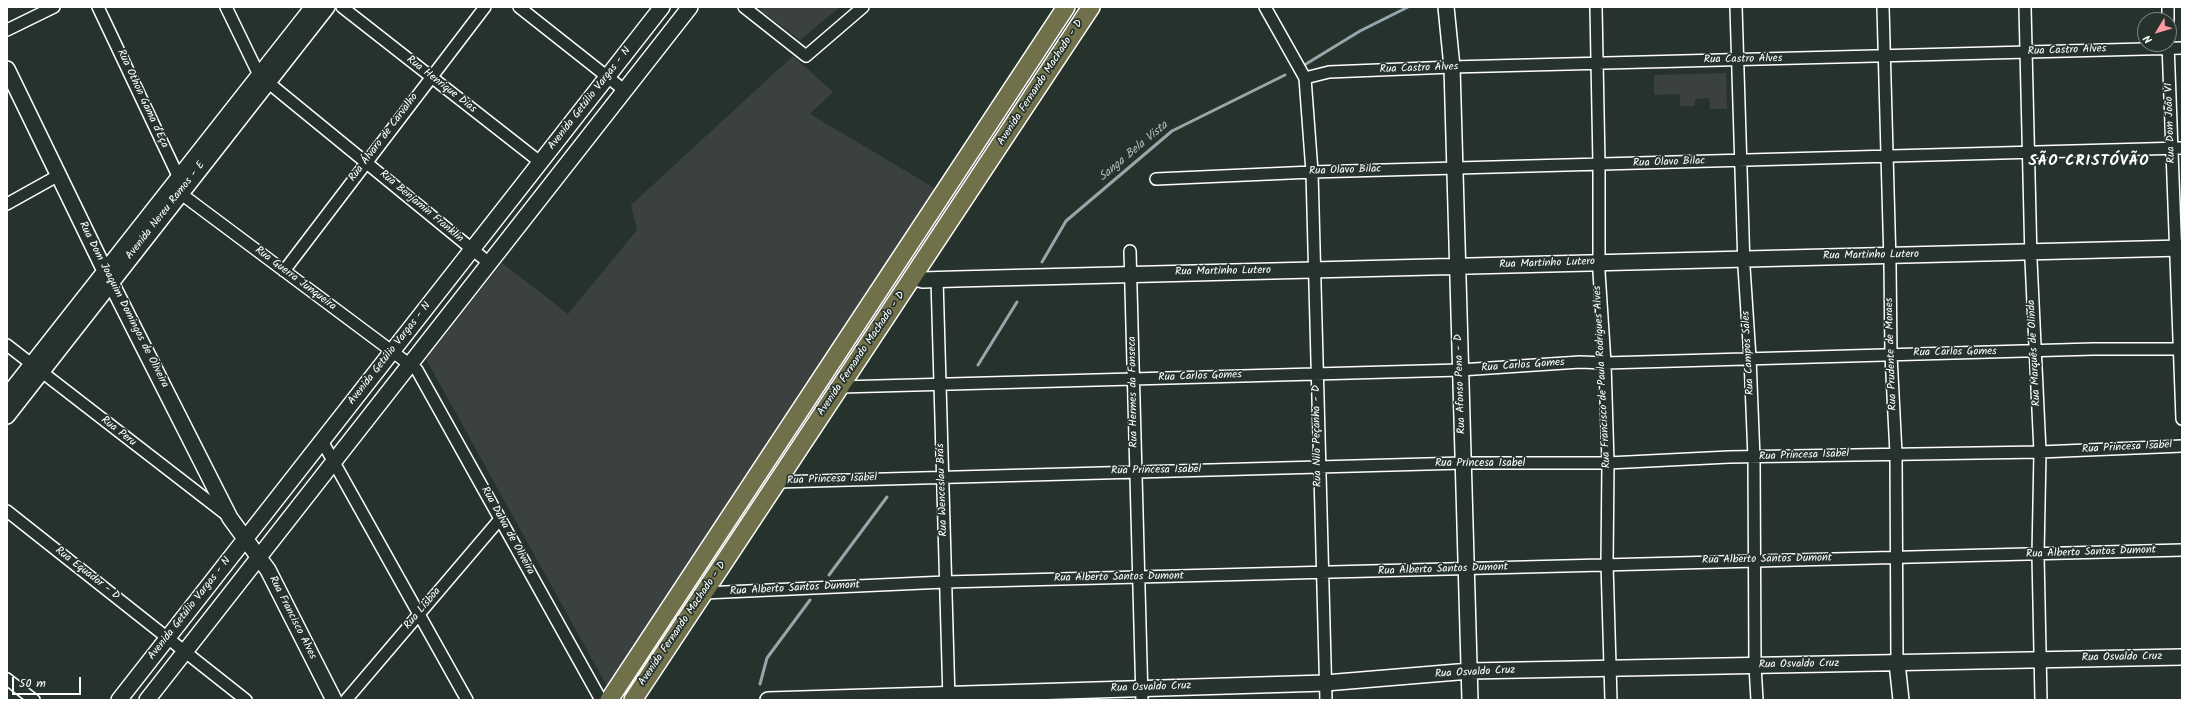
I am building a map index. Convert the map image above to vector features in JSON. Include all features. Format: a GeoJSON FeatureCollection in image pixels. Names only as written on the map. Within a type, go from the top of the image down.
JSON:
{"type":"FeatureCollection","features":[{"type":"Feature","properties":{"kind":"main road","name":"Avenida Fernando Machado - D"},"geometry":{"type":"LineString","coordinates":[[610,700],[896,268],[1066,7]]}},
{"type":"Feature","properties":{"kind":"main road","name":"Avenida Fernando Machado - D"},"geometry":{"type":"LineString","coordinates":[[633,700],[1091,7]]}},
{"type":"Feature","properties":{"kind":"main road"},"geometry":{"type":"LineString","coordinates":[[972,150],[988,163]]}},
{"type":"Feature","properties":{"kind":"main road"},"geometry":{"type":"LineString","coordinates":[[896,268],[913,277]]}},
{"type":"Feature","properties":{"kind":"main road"},"geometry":{"type":"LineString","coordinates":[[804,441],[815,409],[808,399]]}},
{"type":"Feature","properties":{"kind":"street"},"geometry":{"type":"LineString","coordinates":[[7,30],[54,7]]}},
{"type":"Feature","properties":{"kind":"street","name":"Rua Othon Gama d'Eça"},"geometry":{"type":"LineString","coordinates":[[98,7],[178,178],[180,193]]}},
{"type":"Feature","properties":{"kind":"street"},"geometry":{"type":"LineString","coordinates":[[226,7],[264,78]]}},
{"type":"Feature","properties":{"kind":"street","name":"Avenida Nereu Ramos - E"},"geometry":{"type":"LineString","coordinates":[[7,416],[36,368],[147,227],[180,193],[264,78],[313,7]]}},
{"type":"Feature","properties":{"kind":"street","name":"Avenida Nereu Ramos - E"},"geometry":{"type":"LineString","coordinates":[[147,227],[178,178],[326,7]]}},
{"type":"Feature","properties":{"kind":"street","name":"Rua Henrique Dias"},"geometry":{"type":"LineString","coordinates":[[342,7],[540,162]]}},
{"type":"Feature","properties":{"kind":"street","name":"Rua Álvaro de Carvalho"},"geometry":{"type":"LineString","coordinates":[[284,271],[430,76],[485,7]]}},
{"type":"Feature","properties":{"kind":"street"},"geometry":{"type":"LineString","coordinates":[[519,7],[624,90]]}},
{"type":"Feature","properties":{"kind":"street","name":"Avenida Getúlio Vargas - N"},"geometry":{"type":"LineString","coordinates":[[119,700],[662,7]]}},
{"type":"Feature","properties":{"kind":"street","name":"Avenida Getúlio Vargas - N"},"geometry":{"type":"LineString","coordinates":[[147,700],[690,7]]}},
{"type":"Feature","properties":{"kind":"street"},"geometry":{"type":"LineString","coordinates":[[744,7],[806,56],[863,7]]}},
{"type":"Feature","properties":{"kind":"street"},"geometry":{"type":"LineString","coordinates":[[1265,7],[1305,78]]}},
{"type":"Feature","properties":{"kind":"street","name":"Rua Afonso Pena - D"},"geometry":{"type":"LineString","coordinates":[[1446,7],[1452,67],[1470,700]]}},
{"type":"Feature","properties":{"kind":"street","name":"Rua Francisco de Paula Rodrigues Alves"},"geometry":{"type":"LineString","coordinates":[[1596,7],[1599,262],[1605,363],[1608,464],[1607,564],[1611,700]]}},
{"type":"Feature","properties":{"kind":"street","name":"Rua Campos Sales"},"geometry":{"type":"LineString","coordinates":[[1736,7],[1744,259],[1754,458],[1755,666],[1757,700]]}},
{"type":"Feature","properties":{"kind":"street","name":"Rua Prudente de Moraes"},"geometry":{"type":"LineString","coordinates":[[1883,7],[1890,255],[1891,355],[1896,454],[1897,663],[1901,700]]}},
{"type":"Feature","properties":{"kind":"street","name":"Rua Marquês de Olinda"},"geometry":{"type":"LineString","coordinates":[[2025,7],[2031,252],[2040,452],[2038,555],[2041,700]]}},
{"type":"Feature","properties":{"kind":"street","name":"Rua Castro Alves"},"geometry":{"type":"LineString","coordinates":[[1305,78],[1329,72],[1452,67],[2026,52],[2137,47]]}},
{"type":"Feature","properties":{"kind":"street","name":"Rua Dom João VI"},"geometry":{"type":"LineString","coordinates":[[2169,52],[2176,148],[2182,419]]}},
{"type":"Feature","properties":{"kind":"street","name":"Rua Dom Joaquim Domingos de Oliveira"},"geometry":{"type":"LineString","coordinates":[[7,69],[108,276],[230,518],[245,539]]}},
{"type":"Feature","properties":{"kind":"street","name":"Rua Benjamin Franklin"},"geometry":{"type":"LineString","coordinates":[[264,78],[489,263]]}},
{"type":"Feature","properties":{"kind":"street","name":"Rua Nilo Peçanha - D"},"geometry":{"type":"LineString","coordinates":[[1305,78],[1312,172],[1326,700]]}},
{"type":"Feature","properties":{"kind":"street","name":"Rua Olavo Bilac"},"geometry":{"type":"LineString","coordinates":[[1156,179],[1312,172],[2176,148]]}},
{"type":"Feature","properties":{"kind":"street"},"geometry":{"type":"LineString","coordinates":[[7,204],[59,175]]}},
{"type":"Feature","properties":{"kind":"street","name":"Rua Guerra Junqueira"},"geometry":{"type":"LineString","coordinates":[[180,193],[410,364]]}},
{"type":"Feature","properties":{"kind":"street","name":"Rua Martinho Lutero"},"geometry":{"type":"LineString","coordinates":[[913,277],[922,280],[2179,248]]}},
{"type":"Feature","properties":{"kind":"street","name":"Rua Hermes da Fonseca"},"geometry":{"type":"LineString","coordinates":[[1130,251],[1142,694]]}},
{"type":"Feature","properties":{"kind":"street","name":"Rua Wenceslau Brás"},"geometry":{"type":"LineString","coordinates":[[937,279],[949,697]]}},
{"type":"Feature","properties":{"kind":"street","name":"Rua Peru"},"geometry":{"type":"LineString","coordinates":[[7,345],[230,518]]}},
{"type":"Feature","properties":{"kind":"street","name":"Rua Carlos Gomes"},"geometry":{"type":"LineString","coordinates":[[840,387],[1460,370],[1580,362],[1605,363],[1750,358],[2036,352],[2093,349],[2181,350]]}},
{"type":"Feature","properties":{"kind":"street","name":"Rua Dalva de Oliveira"},"geometry":{"type":"LineString","coordinates":[[410,364],[417,370],[601,700]]}},
{"type":"Feature","properties":{"kind":"street","name":"Avenida Nereu Ramos - E"},"geometry":{"type":"LineString","coordinates":[[7,396],[36,368]]}},
{"type":"Feature","properties":{"kind":"street"},"geometry":{"type":"LineString","coordinates":[[322,441],[467,700]]}},
{"type":"Feature","properties":{"kind":"street","name":"Rua Princesa Isabel"},"geometry":{"type":"LineString","coordinates":[[777,482],[943,476],[1463,463],[1608,464],[1730,457],[1754,458],[2040,452],[2182,446]]}},
{"type":"Feature","properties":{"kind":"street","name":"Rua Equador - D"},"geometry":{"type":"LineString","coordinates":[[7,511],[246,700]]}},
{"type":"Feature","properties":{"kind":"street","name":"Rua Lisboa"},"geometry":{"type":"LineString","coordinates":[[346,700],[500,519]]}},
{"type":"Feature","properties":{"kind":"street","name":"Rua Francisco Alves"},"geometry":{"type":"LineString","coordinates":[[245,539],[259,557],[334,700]]}},
{"type":"Feature","properties":{"kind":"street","name":"Rua Alberto Santos Dumont"},"geometry":{"type":"LineString","coordinates":[[704,593],[946,582],[1139,578],[1754,560],[2038,555],[2182,550]]}},
{"type":"Feature","properties":{"kind":"street","name":"Rua Osvaldo Cruz"},"geometry":{"type":"LineString","coordinates":[[768,700],[1142,694],[1325,683],[1470,671],[1610,670],[2182,657]]}},
{"type":"Feature","properties":{"kind":"street"},"geometry":{"type":"LineString","coordinates":[[7,679],[34,700]]}},
{"type":"Feature","properties":{"kind":"shaded area"},"geometry":{"type":"Polygon","coordinates":[[[763,7],[840,7],[800,40],[760,10],[763,7]]]}},
{"type":"Feature","properties":{"kind":"shaded area"},"geometry":{"type":"Polygon","coordinates":[[[793,56],[833,92],[810,114],[936,189],[608,688],[426,359],[502,263],[568,314],[637,230],[631,205],[793,56]]]}},
{"type":"Feature","properties":{"kind":"shaded area"},"geometry":{"type":"Polygon","coordinates":[[[1726,73],[1727,109],[1710,109],[1709,98],[1695,99],[1695,106],[1680,106],[1680,94],[1654,95],[1654,75],[1726,73]]]}},
{"type":"Feature","properties":{"kind":"waterway","name":"Sanga Bela Vista"},"geometry":{"type":"LineString","coordinates":[[1306,64],[1360,31],[1408,7]]}},
{"type":"Feature","properties":{"kind":"waterway","name":"Sanga Bela Vista"},"geometry":{"type":"LineString","coordinates":[[1042,262],[1066,221],[1172,131],[1285,75]]}},
{"type":"Feature","properties":{"kind":"waterway","name":"Sanga Bela Vista"},"geometry":{"type":"LineString","coordinates":[[978,365],[1017,302]]}},
{"type":"Feature","properties":{"kind":"waterway","name":"Sanga Bela Vista"},"geometry":{"type":"LineString","coordinates":[[829,575],[887,497]]}},
{"type":"Feature","properties":{"kind":"waterway","name":"Sanga Bela Vista"},"geometry":{"type":"LineString","coordinates":[[760,684],[767,658],[810,600]]}},
{"type":"Feature","properties":{"kind":"district","name":"SÃO CRISTÓVÃO"},"geometry":{"type":"Point","coordinates":[2089,162]}}]}
